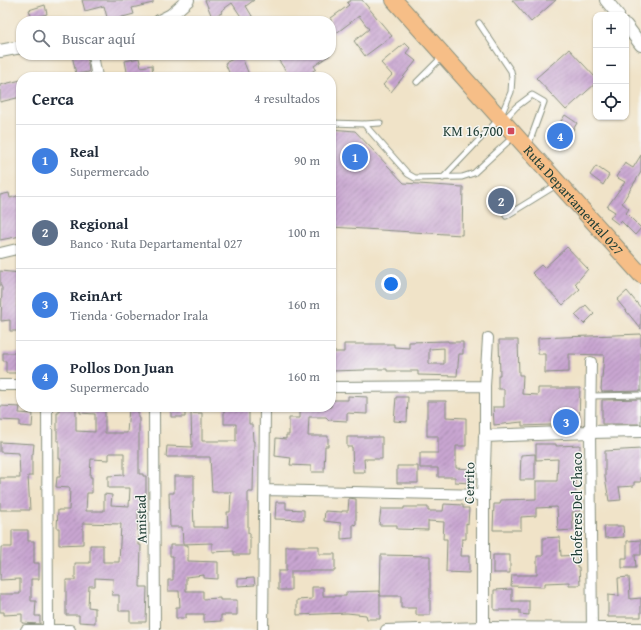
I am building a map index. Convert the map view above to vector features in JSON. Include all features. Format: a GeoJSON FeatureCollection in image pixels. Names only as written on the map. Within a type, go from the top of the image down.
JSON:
{"type":"FeatureCollection","features":[{"type":"Feature","properties":{"kind":"main road","name":"Ruta Departamental 027"},"geometry":{"type":"LineString","coordinates":[[394,0],[641,275]]}},
{"type":"Feature","properties":{"kind":"street"},"geometry":{"type":"LineString","coordinates":[[169,16],[188,0]]}},
{"type":"Feature","properties":{"kind":"street"},"geometry":{"type":"LineString","coordinates":[[606,0],[616,12]]}},
{"type":"Feature","properties":{"kind":"street"},"geometry":{"type":"LineString","coordinates":[[629,29],[641,45]]}},
{"type":"Feature","properties":{"kind":"street"},"geometry":{"type":"LineString","coordinates":[[0,51],[16,48]]}},
{"type":"Feature","properties":{"kind":"street"},"geometry":{"type":"LineString","coordinates":[[95,60],[97,72]]}},
{"type":"Feature","properties":{"kind":"street"},"geometry":{"type":"LineString","coordinates":[[0,253],[16,249]]}},
{"type":"Feature","properties":{"kind":"street","name":"Cerrito"},"geometry":{"type":"LineString","coordinates":[[483,628],[483,495],[488,338]]}},
{"type":"Feature","properties":{"kind":"street","name":"Choferes Del Chaco"},"geometry":{"type":"LineString","coordinates":[[591,362],[590,432],[592,629]]}},
{"type":"Feature","properties":{"kind":"street"},"geometry":{"type":"LineString","coordinates":[[0,385],[16,385]]}},
{"type":"Feature","properties":{"kind":"street"},"geometry":{"type":"LineString","coordinates":[[336,387],[486,386]]}},
{"type":"Feature","properties":{"kind":"street"},"geometry":{"type":"LineString","coordinates":[[47,412],[48,630]]}},
{"type":"Feature","properties":{"kind":"street","name":"Amistad"},"geometry":{"type":"LineString","coordinates":[[154,412],[155,630]]}},
{"type":"Feature","properties":{"kind":"street"},"geometry":{"type":"LineString","coordinates":[[263,630],[265,412]]}},
{"type":"Feature","properties":{"kind":"street"},"geometry":{"type":"LineString","coordinates":[[485,436],[641,431]]}},
{"type":"Feature","properties":{"kind":"street"},"geometry":{"type":"LineString","coordinates":[[265,490],[483,495]]}},
{"type":"Feature","properties":{"kind":"street"},"geometry":{"type":"LineString","coordinates":[[386,630],[483,628],[641,628]]}},
{"type":"Feature","properties":{"kind":"street"},"geometry":{"type":"LineString","coordinates":[[26,630],[70,630]]}},
{"type":"Feature","properties":{"kind":"lane"},"geometry":{"type":"LineString","coordinates":[[479,23],[511,71],[511,92],[501,120]]}},
{"type":"Feature","properties":{"kind":"lane"},"geometry":{"type":"LineString","coordinates":[[417,82],[443,56]]}},
{"type":"Feature","properties":{"kind":"lane"},"geometry":{"type":"LineString","coordinates":[[443,178],[501,120],[532,95],[544,102],[527,148]]}},
{"type":"Feature","properties":{"kind":"lane"},"geometry":{"type":"LineString","coordinates":[[336,123],[380,123]]}},
{"type":"Feature","properties":{"kind":"lane"},"geometry":{"type":"LineString","coordinates":[[364,124],[408,174],[414,178],[462,177],[474,173],[515,135]]}},
{"type":"Feature","properties":{"kind":"lane"},"geometry":{"type":"LineString","coordinates":[[506,216],[559,184]]}},
{"type":"Feature","properties":{"kind":"lane"},"geometry":{"type":"LineString","coordinates":[[591,396],[641,395]]}},
{"type":"Feature","properties":{"kind":"building"},"geometry":{"type":"Polygon","coordinates":[[[82,0],[153,0],[153,3],[132,8],[134,14],[126,16],[107,16],[104,6],[85,11],[82,0]]]}},
{"type":"Feature","properties":{"kind":"building"},"geometry":{"type":"Polygon","coordinates":[[[205,0],[254,0],[246,6],[252,16],[241,16],[232,3],[221,11],[222,13],[212,16],[205,0]]]}},
{"type":"Feature","properties":{"kind":"building"},"geometry":{"type":"Polygon","coordinates":[[[351,0],[362,0],[392,36],[365,56],[354,41],[369,29],[359,16],[336,33],[336,16],[334,16],[349,5],[347,3],[351,0]]]}},
{"type":"Feature","properties":{"kind":"building"},"geometry":{"type":"Polygon","coordinates":[[[512,0],[556,0],[531,22],[512,0]]]}},
{"type":"Feature","properties":{"kind":"building"},"geometry":{"type":"Polygon","coordinates":[[[45,5],[47,14],[31,16],[29,10],[45,5]]]}},
{"type":"Feature","properties":{"kind":"building"},"geometry":{"type":"Polygon","coordinates":[[[405,43],[410,48],[406,53],[416,61],[391,92],[383,85],[392,75],[381,63],[405,43]]]}},
{"type":"Feature","properties":{"kind":"building"},"geometry":{"type":"Polygon","coordinates":[[[569,49],[593,75],[593,86],[566,110],[536,78],[569,49]]]}},
{"type":"Feature","properties":{"kind":"building"},"geometry":{"type":"Polygon","coordinates":[[[73,60],[88,60],[89,72],[76,72],[73,60]]]}},
{"type":"Feature","properties":{"kind":"building"},"geometry":{"type":"Polygon","coordinates":[[[139,60],[141,67],[152,65],[153,72],[127,72],[125,61],[139,60]]]}},
{"type":"Feature","properties":{"kind":"building"},"geometry":{"type":"Polygon","coordinates":[[[231,60],[243,60],[248,72],[229,72],[225,63],[231,60]]]}},
{"type":"Feature","properties":{"kind":"building"},"geometry":{"type":"Polygon","coordinates":[[[278,60],[323,60],[314,66],[316,69],[312,72],[287,72],[278,60]]]}},
{"type":"Feature","properties":{"kind":"building"},"geometry":{"type":"Polygon","coordinates":[[[16,81],[16,98],[0,102],[0,85],[16,81]]]}},
{"type":"Feature","properties":{"kind":"building"},"geometry":{"type":"Polygon","coordinates":[[[565,115],[577,123],[561,149],[548,141],[565,115]]]}},
{"type":"Feature","properties":{"kind":"building"},"geometry":{"type":"Polygon","coordinates":[[[336,129],[355,131],[404,183],[463,187],[462,235],[336,227],[336,129]]]}},
{"type":"Feature","properties":{"kind":"building"},"geometry":{"type":"Polygon","coordinates":[[[641,155],[641,172],[622,203],[629,209],[626,213],[641,228],[635,235],[621,221],[618,224],[610,218],[615,212],[607,207],[625,182],[616,177],[625,163],[633,168],[641,155]]]}},
{"type":"Feature","properties":{"kind":"building"},"geometry":{"type":"Polygon","coordinates":[[[596,166],[609,175],[603,185],[590,175],[596,166]]]}},
{"type":"Feature","properties":{"kind":"building"},"geometry":{"type":"Polygon","coordinates":[[[9,193],[10,198],[16,196],[16,237],[0,240],[0,195],[9,193]]]}},
{"type":"Feature","properties":{"kind":"building"},"geometry":{"type":"Polygon","coordinates":[[[567,247],[588,269],[575,284],[580,289],[563,305],[532,273],[541,265],[544,268],[567,247]]]}},
{"type":"Feature","properties":{"kind":"building"},"geometry":{"type":"Polygon","coordinates":[[[0,271],[16,273],[16,331],[10,331],[10,320],[1,321],[2,288],[0,284],[0,271]]]}},
{"type":"Feature","properties":{"kind":"building"},"geometry":{"type":"Polygon","coordinates":[[[627,291],[641,308],[641,329],[617,300],[627,291]]]}},
{"type":"Feature","properties":{"kind":"building"},"geometry":{"type":"Polygon","coordinates":[[[586,305],[594,314],[584,324],[575,315],[586,305]]]}},
{"type":"Feature","properties":{"kind":"building"},"geometry":{"type":"Polygon","coordinates":[[[641,334],[641,391],[602,392],[604,355],[569,354],[569,372],[545,373],[545,354],[538,354],[538,338],[641,334]]]}},
{"type":"Feature","properties":{"kind":"building"},"geometry":{"type":"Polygon","coordinates":[[[499,340],[518,340],[519,375],[523,375],[522,394],[538,395],[538,388],[580,388],[579,424],[522,426],[522,422],[494,425],[493,407],[504,407],[504,389],[498,389],[498,375],[500,375],[499,340]]]}},
{"type":"Feature","properties":{"kind":"building"},"geometry":{"type":"Polygon","coordinates":[[[409,342],[463,342],[463,354],[459,354],[457,376],[418,375],[418,371],[387,371],[387,369],[336,371],[336,352],[344,352],[344,344],[394,344],[394,347],[409,348],[409,342]],[[444,348],[429,349],[429,364],[444,364],[444,348]]]}},
{"type":"Feature","properties":{"kind":"building"},"geometry":{"type":"Polygon","coordinates":[[[3,353],[16,353],[16,373],[6,373],[6,361],[3,361],[3,353]]]}},
{"type":"Feature","properties":{"kind":"building"},"geometry":{"type":"Polygon","coordinates":[[[348,396],[367,397],[367,414],[347,413],[347,421],[329,420],[326,417],[309,417],[308,436],[328,436],[328,446],[325,446],[324,472],[311,472],[311,466],[290,465],[291,458],[275,456],[276,438],[286,439],[286,435],[289,435],[289,418],[300,418],[300,412],[336,412],[336,400],[348,400],[348,396]]]}},
{"type":"Feature","properties":{"kind":"building"},"geometry":{"type":"Polygon","coordinates":[[[396,397],[408,397],[407,422],[394,421],[396,397]]]}},
{"type":"Feature","properties":{"kind":"building"},"geometry":{"type":"Polygon","coordinates":[[[641,399],[641,424],[602,424],[602,400],[641,399]]]}},
{"type":"Feature","properties":{"kind":"building"},"geometry":{"type":"Polygon","coordinates":[[[427,401],[446,401],[446,417],[466,418],[466,446],[456,446],[456,468],[471,469],[471,483],[455,482],[455,477],[438,477],[438,468],[420,468],[420,453],[438,453],[438,436],[427,436],[427,401]]]}},
{"type":"Feature","properties":{"kind":"building"},"geometry":{"type":"Polygon","coordinates":[[[0,406],[16,407],[16,412],[33,414],[32,427],[20,426],[20,421],[0,420],[0,406]]]}},
{"type":"Feature","properties":{"kind":"building"},"geometry":{"type":"Polygon","coordinates":[[[76,412],[76,431],[95,432],[95,414],[80,412],[105,412],[105,433],[127,433],[129,412],[138,412],[139,474],[146,476],[145,511],[138,510],[138,545],[141,545],[140,587],[147,587],[146,622],[130,622],[130,611],[119,611],[119,595],[112,595],[113,579],[95,578],[95,586],[89,586],[88,607],[95,608],[95,623],[79,622],[79,615],[66,615],[66,580],[75,580],[75,563],[90,563],[90,545],[103,545],[103,562],[119,562],[121,524],[83,523],[83,544],[59,545],[59,528],[57,528],[58,510],[69,510],[70,488],[56,487],[57,477],[60,477],[61,459],[59,459],[59,441],[57,441],[57,413],[76,412]],[[109,453],[109,460],[91,459],[90,477],[92,477],[92,493],[87,493],[86,511],[104,511],[104,494],[112,495],[111,505],[129,506],[130,488],[108,488],[108,476],[124,475],[124,453],[109,453]]]}},
{"type":"Feature","properties":{"kind":"building"},"geometry":{"type":"Polygon","coordinates":[[[171,412],[185,412],[185,417],[171,417],[171,412]]]}},
{"type":"Feature","properties":{"kind":"building"},"geometry":{"type":"Polygon","coordinates":[[[224,412],[249,412],[249,424],[252,424],[254,441],[253,492],[248,492],[248,533],[250,533],[250,555],[234,555],[234,551],[212,552],[212,543],[183,544],[182,527],[170,527],[169,493],[174,493],[174,476],[194,476],[194,527],[228,527],[227,512],[230,512],[231,492],[212,492],[210,457],[166,457],[167,446],[192,447],[191,413],[202,413],[202,441],[236,441],[236,424],[224,424],[224,412]]]}},
{"type":"Feature","properties":{"kind":"building"},"geometry":{"type":"Polygon","coordinates":[[[347,437],[382,437],[382,459],[364,459],[365,472],[353,472],[352,447],[347,447],[347,437]]]}},
{"type":"Feature","properties":{"kind":"building"},"geometry":{"type":"Polygon","coordinates":[[[0,442],[34,444],[32,454],[32,476],[28,476],[30,510],[0,510],[0,478],[20,478],[19,453],[0,452],[0,442]]]}},
{"type":"Feature","properties":{"kind":"building"},"geometry":{"type":"Polygon","coordinates":[[[536,444],[556,444],[556,446],[580,445],[580,468],[575,468],[576,498],[580,498],[580,512],[572,512],[573,530],[558,531],[557,507],[536,508],[536,516],[521,517],[521,530],[493,530],[494,504],[500,504],[501,500],[536,499],[536,481],[557,481],[558,459],[536,460],[536,444]]]}},
{"type":"Feature","properties":{"kind":"building"},"geometry":{"type":"Polygon","coordinates":[[[641,449],[641,482],[634,482],[634,486],[619,487],[621,500],[609,501],[605,477],[605,451],[641,449]]]}},
{"type":"Feature","properties":{"kind":"building"},"geometry":{"type":"Polygon","coordinates":[[[535,454],[535,480],[520,480],[521,455],[535,454]]]}},
{"type":"Feature","properties":{"kind":"building"},"geometry":{"type":"Polygon","coordinates":[[[397,466],[418,466],[418,483],[397,483],[397,466]]]}},
{"type":"Feature","properties":{"kind":"building"},"geometry":{"type":"Polygon","coordinates":[[[349,498],[356,499],[356,525],[353,524],[353,538],[341,539],[341,523],[324,521],[325,511],[348,511],[349,498]]]}},
{"type":"Feature","properties":{"kind":"building"},"geometry":{"type":"Polygon","coordinates":[[[276,502],[286,502],[286,509],[304,510],[304,520],[275,519],[276,502]]]}},
{"type":"Feature","properties":{"kind":"building"},"geometry":{"type":"Polygon","coordinates":[[[444,504],[463,505],[463,508],[469,508],[468,524],[466,523],[466,539],[462,539],[461,556],[469,556],[469,573],[446,572],[447,539],[443,539],[444,522],[428,521],[428,530],[397,529],[397,525],[379,525],[381,509],[428,507],[428,511],[443,511],[444,504]]]}},
{"type":"Feature","properties":{"kind":"building"},"geometry":{"type":"Polygon","coordinates":[[[604,526],[623,526],[624,537],[605,538],[604,526]]]}},
{"type":"Feature","properties":{"kind":"building"},"geometry":{"type":"Polygon","coordinates":[[[12,530],[28,530],[28,541],[34,541],[34,563],[39,563],[39,579],[31,579],[31,601],[36,601],[35,616],[40,616],[40,624],[22,623],[22,614],[4,615],[4,612],[0,612],[0,594],[20,594],[20,579],[0,580],[1,547],[12,547],[12,530]]]}},
{"type":"Feature","properties":{"kind":"building"},"geometry":{"type":"Polygon","coordinates":[[[560,537],[561,556],[577,555],[580,585],[569,585],[569,582],[545,583],[545,587],[511,586],[512,575],[537,575],[537,556],[543,556],[543,538],[560,537]]]}},
{"type":"Feature","properties":{"kind":"building"},"geometry":{"type":"Polygon","coordinates":[[[641,540],[641,555],[635,555],[636,568],[622,568],[622,558],[627,558],[627,541],[641,540]]]}},
{"type":"Feature","properties":{"kind":"building"},"geometry":{"type":"Polygon","coordinates":[[[170,545],[188,545],[188,561],[218,562],[218,579],[204,578],[204,575],[186,577],[186,591],[203,591],[203,599],[220,598],[220,600],[237,600],[237,615],[221,615],[221,621],[204,622],[204,614],[186,614],[186,618],[176,618],[176,607],[180,607],[179,591],[168,591],[168,580],[173,580],[173,556],[170,556],[170,545]]]}},
{"type":"Feature","properties":{"kind":"building"},"geometry":{"type":"Polygon","coordinates":[[[286,546],[319,546],[319,554],[335,554],[335,571],[291,571],[291,590],[278,590],[278,571],[286,571],[286,546]]]}},
{"type":"Feature","properties":{"kind":"building"},"geometry":{"type":"Polygon","coordinates":[[[381,555],[430,556],[430,615],[416,615],[416,608],[401,608],[401,596],[380,596],[381,555]]]}},
{"type":"Feature","properties":{"kind":"building"},"geometry":{"type":"Polygon","coordinates":[[[493,555],[510,555],[510,573],[493,573],[493,555]]]}},
{"type":"Feature","properties":{"kind":"building"},"geometry":{"type":"Polygon","coordinates":[[[629,577],[630,599],[641,598],[641,617],[608,617],[608,595],[619,596],[618,578],[629,577]]]}},
{"type":"Feature","properties":{"kind":"building"},"geometry":{"type":"Polygon","coordinates":[[[254,578],[255,585],[238,586],[238,579],[254,578]]]}},
{"type":"Feature","properties":{"kind":"building"},"geometry":{"type":"Polygon","coordinates":[[[312,587],[323,587],[323,596],[346,596],[346,592],[380,591],[380,619],[367,619],[366,615],[347,613],[297,615],[297,600],[312,599],[312,587]]]}},
{"type":"Feature","properties":{"kind":"building"},"geometry":{"type":"Polygon","coordinates":[[[512,589],[512,601],[529,601],[529,615],[520,614],[520,610],[494,610],[494,590],[512,589]]]}},
{"type":"Feature","properties":{"kind":"place","name":"KM 16,700"},"geometry":{"type":"Point","coordinates":[511,131]}},
{"type":"Feature","properties":{"kind":"place","name":"Pollos Don Juan"},"geometry":{"type":"Point","coordinates":[560,136]}},
{"type":"Feature","properties":{"kind":"place","name":"Real"},"geometry":{"type":"Point","coordinates":[355,157]}},
{"type":"Feature","properties":{"kind":"place","name":"Regional"},"geometry":{"type":"Point","coordinates":[501,201]}},
{"type":"Feature","properties":{"kind":"place","name":"ReinArt"},"geometry":{"type":"Point","coordinates":[566,422]}}]}
